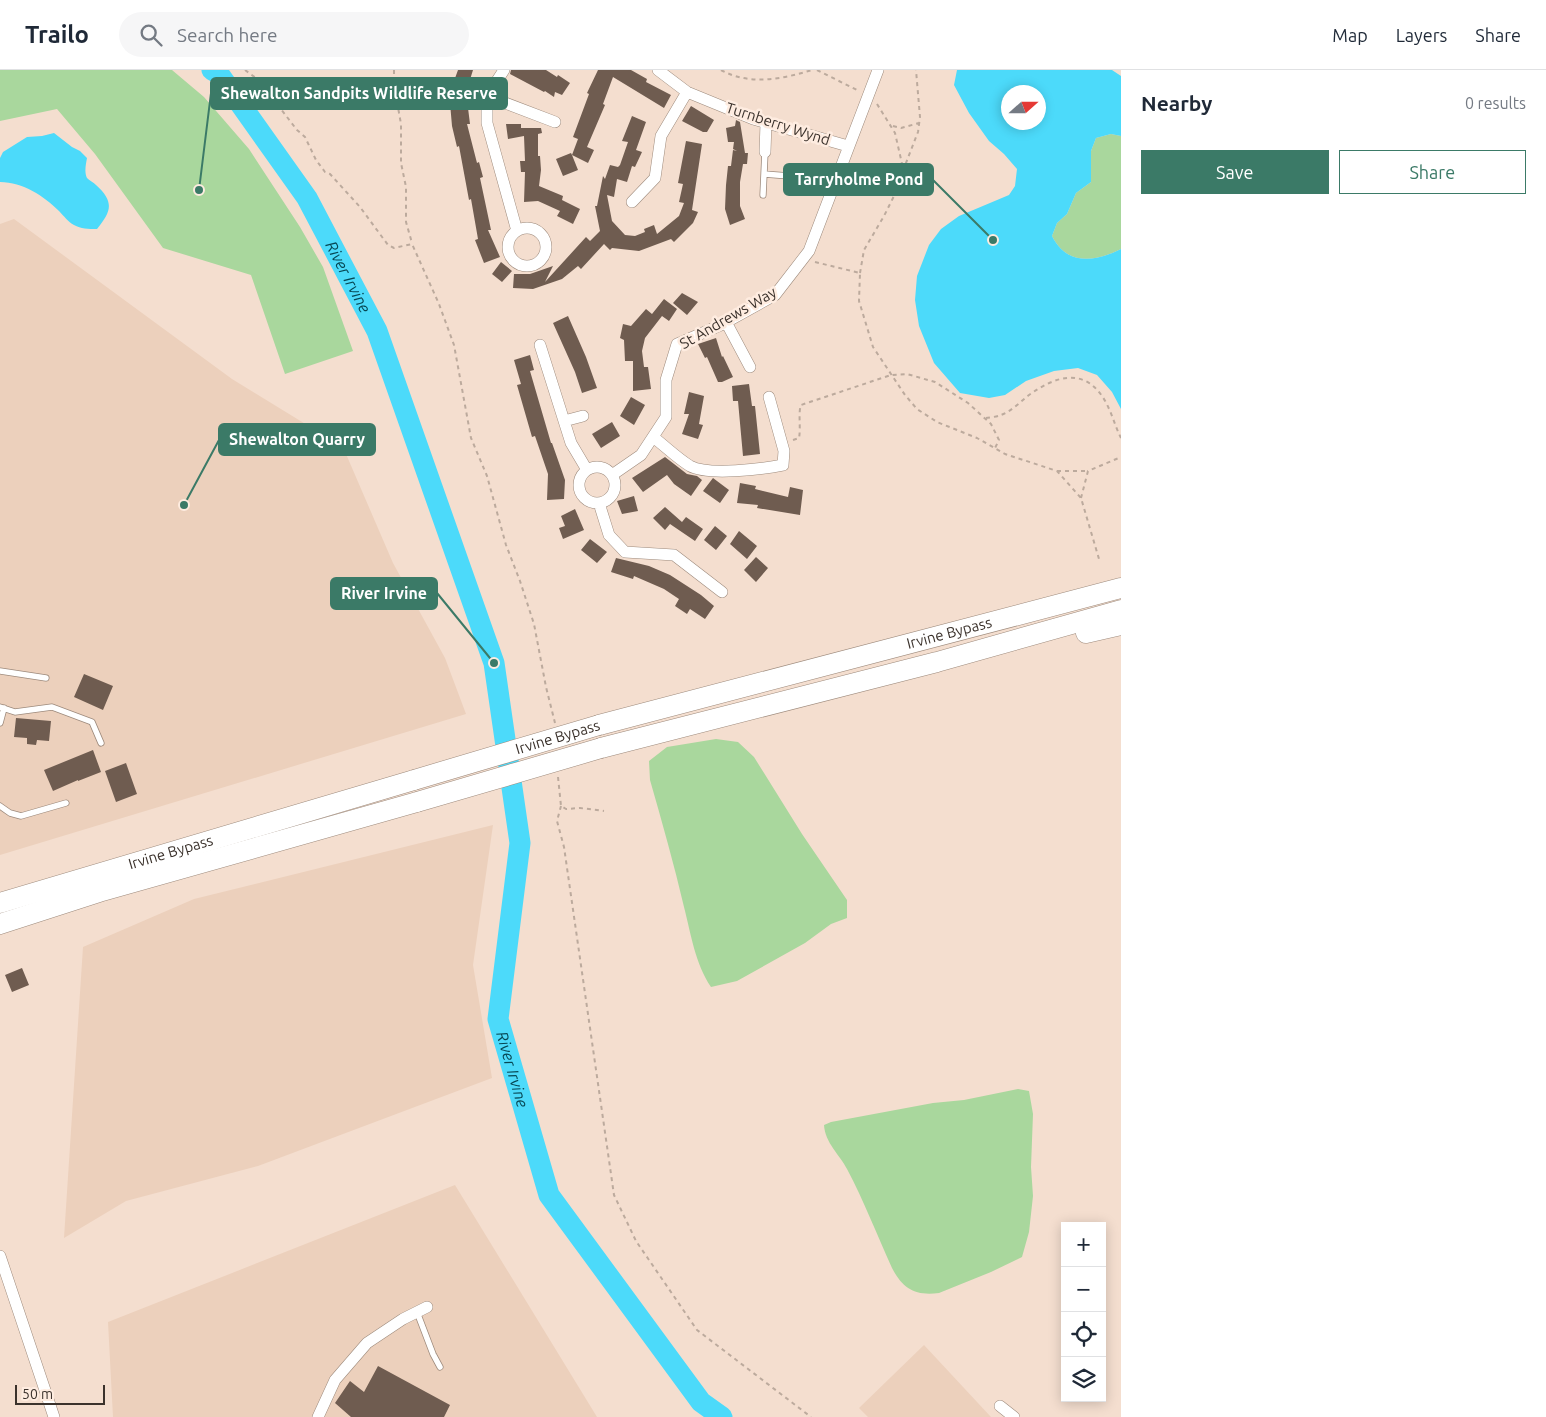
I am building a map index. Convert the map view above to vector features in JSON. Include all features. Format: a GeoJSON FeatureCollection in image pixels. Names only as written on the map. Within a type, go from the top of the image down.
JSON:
{"type":"FeatureCollection","features":[{"type":"Feature","properties":{"kind":"highway"},"geometry":{"type":"LineString","coordinates":[[1080,599],[1121,583]]}},
{"type":"Feature","properties":{"kind":"highway","name":"Irvine Bypass"},"geometry":{"type":"LineString","coordinates":[[0,903],[598,725],[1121,588]]}},
{"type":"Feature","properties":{"kind":"highway","name":"Irvine Bypass"},"geometry":{"type":"LineString","coordinates":[[0,924],[108,889],[601,748],[937,662],[1121,610]]}},
{"type":"Feature","properties":{"kind":"highway"},"geometry":{"type":"LineString","coordinates":[[937,662],[1057,640],[1121,625]]}},
{"type":"Feature","properties":{"kind":"highway"},"geometry":{"type":"LineString","coordinates":[[0,895],[104,872]]}},
{"type":"Feature","properties":{"kind":"street"},"geometry":{"type":"LineString","coordinates":[[504,70],[487,96],[487,123],[517,231]]}},
{"type":"Feature","properties":{"kind":"street","name":"Turnberry Wynd"},"geometry":{"type":"LineString","coordinates":[[658,70],[687,92],[753,119],[848,146]]}},
{"type":"Feature","properties":{"kind":"street","name":"St Andrews Way"},"geometry":{"type":"LineString","coordinates":[[612,475],[641,455],[666,417],[666,380],[676,344],[726,322],[775,295],[809,251],[878,70]]}},
{"type":"Feature","properties":{"kind":"street"},"geometry":{"type":"LineString","coordinates":[[632,202],[655,178],[661,136],[687,92]]}},
{"type":"Feature","properties":{"kind":"street"},"geometry":{"type":"LineString","coordinates":[[487,96],[555,122]]}},
{"type":"Feature","properties":{"kind":"street"},"geometry":{"type":"LineString","coordinates":[[766,123],[766,152]]}},
{"type":"Feature","properties":{"kind":"street"},"geometry":{"type":"LineString","coordinates":[[726,322],[750,366]]}},
{"type":"Feature","properties":{"kind":"street"},"geometry":{"type":"LineString","coordinates":[[540,345],[571,443],[587,470]]}},
{"type":"Feature","properties":{"kind":"street"},"geometry":{"type":"LineString","coordinates":[[653,437],[691,467],[712,470],[762,470],[783,465],[784,451],[769,397]]}},
{"type":"Feature","properties":{"kind":"street"},"geometry":{"type":"LineString","coordinates":[[564,421],[583,416]]}},
{"type":"Feature","properties":{"kind":"street"},"geometry":{"type":"LineString","coordinates":[[600,467],[606,469],[612,475],[615,481],[612,496],[599,503],[587,501],[580,493],[579,480],[587,470],[600,467]]}},
{"type":"Feature","properties":{"kind":"street"},"geometry":{"type":"LineString","coordinates":[[599,503],[609,535],[626,552],[674,555],[722,592]]}},
{"type":"Feature","properties":{"kind":"street"},"geometry":{"type":"LineString","coordinates":[[0,1256],[54,1417]]}},
{"type":"Feature","properties":{"kind":"street"},"geometry":{"type":"LineString","coordinates":[[318,1417],[335,1380],[367,1343],[422,1309]]}},
{"type":"Feature","properties":{"kind":"street"},"geometry":{"type":"LineString","coordinates":[[1000,1406],[1014,1417]]}},
{"type":"Feature","properties":{"kind":"lane"},"geometry":{"type":"LineString","coordinates":[[763,196],[766,152]]}},
{"type":"Feature","properties":{"kind":"lane"},"geometry":{"type":"LineString","coordinates":[[764,174],[789,176]]}},
{"type":"Feature","properties":{"kind":"lane"},"geometry":{"type":"LineString","coordinates":[[0,670],[46,678]]}},
{"type":"Feature","properties":{"kind":"lane"},"geometry":{"type":"LineString","coordinates":[[0,723],[2,707],[15,712],[52,707],[92,722],[101,742]]}},
{"type":"Feature","properties":{"kind":"lane"},"geometry":{"type":"LineString","coordinates":[[0,806],[10,813],[21,816],[66,803]]}},
{"type":"Feature","properties":{"kind":"lane"},"geometry":{"type":"LineString","coordinates":[[422,1309],[433,1354],[440,1367]]}},
{"type":"Feature","properties":{"kind":"path"},"geometry":{"type":"LineString","coordinates":[[245,70],[264,84],[267,91],[297,130],[305,137],[316,160],[325,172],[330,174],[360,207],[388,245],[394,248],[412,244]]}},
{"type":"Feature","properties":{"kind":"path"},"geometry":{"type":"LineString","coordinates":[[394,70],[394,85],[400,124],[401,163],[406,187],[406,222],[412,244],[440,304],[454,346],[471,438],[486,476],[506,545],[534,624],[555,723]]}},
{"type":"Feature","properties":{"kind":"path"},"geometry":{"type":"LineString","coordinates":[[720,70],[746,79],[768,80],[788,77],[812,70]]}},
{"type":"Feature","properties":{"kind":"path"},"geometry":{"type":"LineString","coordinates":[[817,70],[853,87],[880,106],[895,132],[904,171]]}},
{"type":"Feature","properties":{"kind":"path"},"geometry":{"type":"LineString","coordinates":[[916,70],[915,76],[920,117],[914,147],[894,197],[864,250],[860,273],[859,301],[873,347],[905,395],[917,409],[937,422],[977,438],[1013,457],[1057,471],[1088,471],[1121,457]]}},
{"type":"Feature","properties":{"kind":"path"},"geometry":{"type":"LineString","coordinates":[[892,126],[901,128],[919,123]]}},
{"type":"Feature","properties":{"kind":"path"},"geometry":{"type":"LineString","coordinates":[[803,259],[860,273]]}},
{"type":"Feature","properties":{"kind":"path"},"geometry":{"type":"LineString","coordinates":[[782,445],[799,438],[801,427],[799,410],[801,405],[892,375],[907,374],[935,382],[979,411],[992,424],[999,440],[995,448]]}},
{"type":"Feature","properties":{"kind":"path"},"geometry":{"type":"LineString","coordinates":[[986,418],[1001,415],[1014,408],[1030,395],[1061,379],[1077,376],[1090,382],[1102,396],[1111,412],[1121,438]]}},
{"type":"Feature","properties":{"kind":"path"},"geometry":{"type":"LineString","coordinates":[[1057,471],[1081,498],[1099,560]]}},
{"type":"Feature","properties":{"kind":"path"},"geometry":{"type":"LineString","coordinates":[[1081,498],[1088,471]]}},
{"type":"Feature","properties":{"kind":"path"},"geometry":{"type":"LineString","coordinates":[[558,770],[560,806],[557,821],[564,847],[614,1196],[636,1240],[698,1330],[811,1417]]}},
{"type":"Feature","properties":{"kind":"path"},"geometry":{"type":"LineString","coordinates":[[560,806],[566,809],[580,808],[604,812]]}},
{"type":"Feature","properties":{"kind":"shaded area"},"geometry":{"type":"Polygon","coordinates":[[[14,219],[232,379],[343,447],[393,563],[445,658],[466,714],[0,855],[0,224],[14,219]]]}},
{"type":"Feature","properties":{"kind":"shaded area"},"geometry":{"type":"Polygon","coordinates":[[[493,825],[473,965],[492,1078],[258,1166],[126,1201],[64,1238],[83,947],[194,899],[493,825]]]}},
{"type":"Feature","properties":{"kind":"shaded area"},"geometry":{"type":"Polygon","coordinates":[[[455,1185],[597,1417],[113,1417],[108,1322],[455,1185]]]}},
{"type":"Feature","properties":{"kind":"shaded area"},"geometry":{"type":"Polygon","coordinates":[[[924,1345],[991,1417],[868,1417],[859,1408],[924,1345]]]}},
{"type":"Feature","properties":{"kind":"green space"},"geometry":{"type":"Polygon","coordinates":[[[0,70],[172,70],[204,97],[249,149],[300,227],[323,267],[353,351],[285,374],[251,275],[163,248],[95,154],[57,109],[0,121],[0,70]]]}},
{"type":"Feature","properties":{"kind":"green space"},"geometry":{"type":"Polygon","coordinates":[[[1111,134],[1121,136],[1121,249],[1092,259],[1074,257],[1065,253],[1052,236],[1057,223],[1067,214],[1076,193],[1091,182],[1091,151],[1096,138],[1111,134]]]}},
{"type":"Feature","properties":{"kind":"green space"},"geometry":{"type":"Polygon","coordinates":[[[716,739],[738,742],[754,757],[802,834],[847,900],[847,918],[831,924],[805,943],[737,981],[711,987],[701,968],[694,948],[650,780],[649,761],[667,747],[716,739]]]}},
{"type":"Feature","properties":{"kind":"green space"},"geometry":{"type":"Polygon","coordinates":[[[1018,1089],[1029,1091],[1033,1114],[1031,1167],[1033,1196],[1029,1232],[1022,1257],[939,1293],[931,1294],[911,1290],[905,1286],[892,1268],[853,1181],[827,1138],[824,1125],[831,1122],[933,1103],[964,1100],[1018,1089]]]}},
{"type":"Feature","properties":{"kind":"water"},"geometry":{"type":"Polygon","coordinates":[[[957,70],[1112,70],[1121,76],[1121,136],[1111,134],[1096,138],[1091,151],[1091,182],[1076,193],[1067,214],[1057,223],[1052,236],[1065,253],[1082,259],[1101,257],[1121,249],[1121,409],[1112,392],[1097,375],[1078,368],[1054,371],[1026,381],[1005,395],[989,398],[960,393],[934,363],[919,326],[915,300],[917,276],[929,245],[941,229],[959,216],[1009,195],[1015,186],[1017,169],[989,141],[969,113],[954,85],[957,70]]]}},
{"type":"Feature","properties":{"kind":"water"},"geometry":{"type":"Polygon","coordinates":[[[54,133],[87,158],[86,176],[106,197],[109,207],[108,212],[97,229],[77,226],[70,222],[47,200],[25,187],[0,182],[0,158],[3,152],[27,137],[54,133]]]}},
{"type":"Feature","properties":{"kind":"building"},"geometry":{"type":"Polygon","coordinates":[[[458,70],[473,70],[468,86],[465,109],[468,108],[470,124],[467,124],[477,163],[479,162],[483,177],[480,178],[491,230],[488,230],[500,257],[484,263],[475,240],[478,239],[471,199],[469,200],[459,146],[457,147],[452,126],[450,103],[458,70]]]}},
{"type":"Feature","properties":{"kind":"building"},"geometry":{"type":"Polygon","coordinates":[[[511,70],[546,70],[570,83],[562,95],[555,92],[554,97],[510,74],[511,70]]]}},
{"type":"Feature","properties":{"kind":"building"},"geometry":{"type":"Polygon","coordinates":[[[598,70],[631,70],[647,79],[646,82],[671,95],[664,108],[613,77],[603,104],[605,105],[587,147],[594,150],[588,163],[572,155],[578,139],[573,137],[589,94],[587,93],[598,70]]]}},
{"type":"Feature","properties":{"kind":"building"},"geometry":{"type":"Polygon","coordinates":[[[691,106],[714,120],[707,132],[703,132],[682,121],[691,106]]]}},
{"type":"Feature","properties":{"kind":"building"},"geometry":{"type":"Polygon","coordinates":[[[632,116],[646,122],[636,150],[642,152],[635,167],[632,166],[627,182],[617,179],[614,197],[607,195],[612,221],[625,235],[635,236],[645,232],[644,229],[654,225],[657,234],[679,216],[684,203],[679,202],[683,184],[678,183],[686,141],[702,144],[692,210],[698,212],[693,223],[674,242],[671,239],[639,251],[612,248],[610,250],[604,244],[581,269],[578,266],[562,279],[533,289],[513,288],[514,274],[530,274],[553,266],[545,282],[586,237],[590,241],[600,231],[595,206],[597,206],[603,176],[605,179],[610,165],[618,167],[620,165],[628,142],[622,141],[632,116]]]}},
{"type":"Feature","properties":{"kind":"building"},"geometry":{"type":"Polygon","coordinates":[[[736,120],[740,122],[745,153],[748,153],[747,164],[743,164],[740,182],[740,206],[745,219],[730,225],[725,209],[726,185],[728,166],[731,166],[733,150],[737,151],[733,149],[734,142],[728,142],[726,128],[735,126],[736,120]]]}},
{"type":"Feature","properties":{"kind":"building"},"geometry":{"type":"Polygon","coordinates":[[[506,124],[521,124],[521,128],[541,128],[542,133],[538,134],[538,156],[540,156],[541,170],[539,186],[563,196],[562,200],[580,209],[573,224],[557,216],[560,211],[538,201],[524,202],[525,172],[521,172],[520,161],[525,161],[524,136],[508,139],[506,124]]]}},
{"type":"Feature","properties":{"kind":"building"},"geometry":{"type":"Polygon","coordinates":[[[571,153],[578,170],[563,176],[556,159],[571,153]]]}},
{"type":"Feature","properties":{"kind":"building"},"geometry":{"type":"Polygon","coordinates":[[[501,262],[512,271],[502,282],[492,274],[501,262]]]}},
{"type":"Feature","properties":{"kind":"building"},"geometry":{"type":"Polygon","coordinates":[[[682,293],[698,302],[687,315],[673,303],[682,293]]]}},
{"type":"Feature","properties":{"kind":"building"},"geometry":{"type":"Polygon","coordinates":[[[664,299],[677,309],[669,321],[662,316],[645,338],[642,351],[644,367],[648,367],[651,389],[633,391],[633,361],[625,361],[624,340],[620,338],[623,324],[631,326],[646,309],[652,314],[664,299]]]}},
{"type":"Feature","properties":{"kind":"building"},"geometry":{"type":"Polygon","coordinates":[[[568,316],[597,388],[582,393],[575,372],[553,323],[568,316]]]}},
{"type":"Feature","properties":{"kind":"building"},"geometry":{"type":"Polygon","coordinates":[[[716,338],[722,357],[733,377],[722,382],[718,382],[707,357],[705,358],[698,344],[716,338]]]}},
{"type":"Feature","properties":{"kind":"building"},"geometry":{"type":"Polygon","coordinates":[[[530,355],[534,370],[530,371],[551,443],[565,480],[564,499],[547,500],[548,474],[535,436],[532,437],[517,385],[521,384],[514,360],[530,355]]]}},
{"type":"Feature","properties":{"kind":"building"},"geometry":{"type":"Polygon","coordinates":[[[749,384],[752,406],[755,406],[760,454],[743,456],[738,401],[733,401],[732,386],[749,384]]]}},
{"type":"Feature","properties":{"kind":"building"},"geometry":{"type":"Polygon","coordinates":[[[689,392],[704,396],[699,424],[703,425],[698,439],[682,434],[689,414],[684,414],[689,392]]]}},
{"type":"Feature","properties":{"kind":"building"},"geometry":{"type":"Polygon","coordinates":[[[631,397],[645,405],[634,425],[620,416],[631,397]]]}},
{"type":"Feature","properties":{"kind":"building"},"geometry":{"type":"Polygon","coordinates":[[[612,422],[620,436],[601,448],[592,434],[612,422]]]}},
{"type":"Feature","properties":{"kind":"building"},"geometry":{"type":"Polygon","coordinates":[[[665,457],[687,474],[697,476],[702,480],[691,496],[674,484],[667,475],[643,492],[632,478],[665,457]]]}},
{"type":"Feature","properties":{"kind":"building"},"geometry":{"type":"Polygon","coordinates":[[[713,478],[729,490],[720,503],[703,491],[713,478]]]}},
{"type":"Feature","properties":{"kind":"building"},"geometry":{"type":"Polygon","coordinates":[[[740,483],[756,486],[755,489],[788,497],[790,487],[803,490],[800,515],[757,508],[758,505],[737,503],[740,483]]]}},
{"type":"Feature","properties":{"kind":"building"},"geometry":{"type":"Polygon","coordinates":[[[634,496],[638,511],[622,514],[617,501],[634,496]]]}},
{"type":"Feature","properties":{"kind":"building"},"geometry":{"type":"Polygon","coordinates":[[[665,507],[682,522],[686,517],[703,529],[695,541],[670,524],[665,530],[653,518],[665,507]]]}},
{"type":"Feature","properties":{"kind":"building"},"geometry":{"type":"Polygon","coordinates":[[[575,509],[584,530],[563,539],[559,528],[565,526],[561,516],[575,509]]]}},
{"type":"Feature","properties":{"kind":"building"},"geometry":{"type":"Polygon","coordinates":[[[715,526],[727,536],[716,550],[704,540],[715,526]]]}},
{"type":"Feature","properties":{"kind":"building"},"geometry":{"type":"Polygon","coordinates":[[[739,531],[757,546],[747,559],[730,544],[739,531]]]}},
{"type":"Feature","properties":{"kind":"building"},"geometry":{"type":"Polygon","coordinates":[[[590,539],[607,552],[597,563],[581,550],[590,539]]]}},
{"type":"Feature","properties":{"kind":"building"},"geometry":{"type":"Polygon","coordinates":[[[756,557],[768,568],[756,582],[744,570],[756,557]]]}},
{"type":"Feature","properties":{"kind":"building"},"geometry":{"type":"Polygon","coordinates":[[[616,558],[649,566],[670,575],[701,595],[714,606],[705,619],[690,609],[687,614],[675,606],[679,599],[664,589],[634,576],[633,579],[611,572],[616,558]]]}},
{"type":"Feature","properties":{"kind":"building"},"geometry":{"type":"Polygon","coordinates":[[[84,674],[113,686],[103,710],[74,697],[84,674]]]}},
{"type":"Feature","properties":{"kind":"building"},"geometry":{"type":"Polygon","coordinates":[[[16,718],[51,721],[49,741],[37,740],[36,745],[27,744],[27,738],[14,737],[16,718]]]}},
{"type":"Feature","properties":{"kind":"building"},"geometry":{"type":"Polygon","coordinates":[[[93,750],[101,772],[53,791],[44,770],[93,750]]]}},
{"type":"Feature","properties":{"kind":"building"},"geometry":{"type":"Polygon","coordinates":[[[126,763],[137,794],[116,802],[105,771],[126,763]]]}},
{"type":"Feature","properties":{"kind":"building"},"geometry":{"type":"Polygon","coordinates":[[[22,968],[29,985],[12,992],[5,975],[22,968]]]}},
{"type":"Feature","properties":{"kind":"building"},"geometry":{"type":"Polygon","coordinates":[[[378,1366],[450,1405],[444,1417],[351,1417],[335,1403],[350,1381],[364,1392],[378,1366]]]}},
{"type":"Feature","properties":{"kind":"waterway","name":"River Irvine"},"geometry":{"type":"LineString","coordinates":[[212,70],[219,74],[307,198],[377,331],[494,663],[520,843],[498,1019],[549,1195],[701,1402],[722,1417]]}},
{"type":"Feature","properties":{"kind":"place","name":"Shewalton Sandpits Wildlife Reserve"},"geometry":{"type":"Point","coordinates":[199,190]}},
{"type":"Feature","properties":{"kind":"place","name":"Tarryholme Pond"},"geometry":{"type":"Point","coordinates":[993,240]}},
{"type":"Feature","properties":{"kind":"place","name":"Shewalton Quarry"},"geometry":{"type":"Point","coordinates":[184,505]}},
{"type":"Feature","properties":{"kind":"place","name":"River Irvine"},"geometry":{"type":"Point","coordinates":[494,663]}}]}
